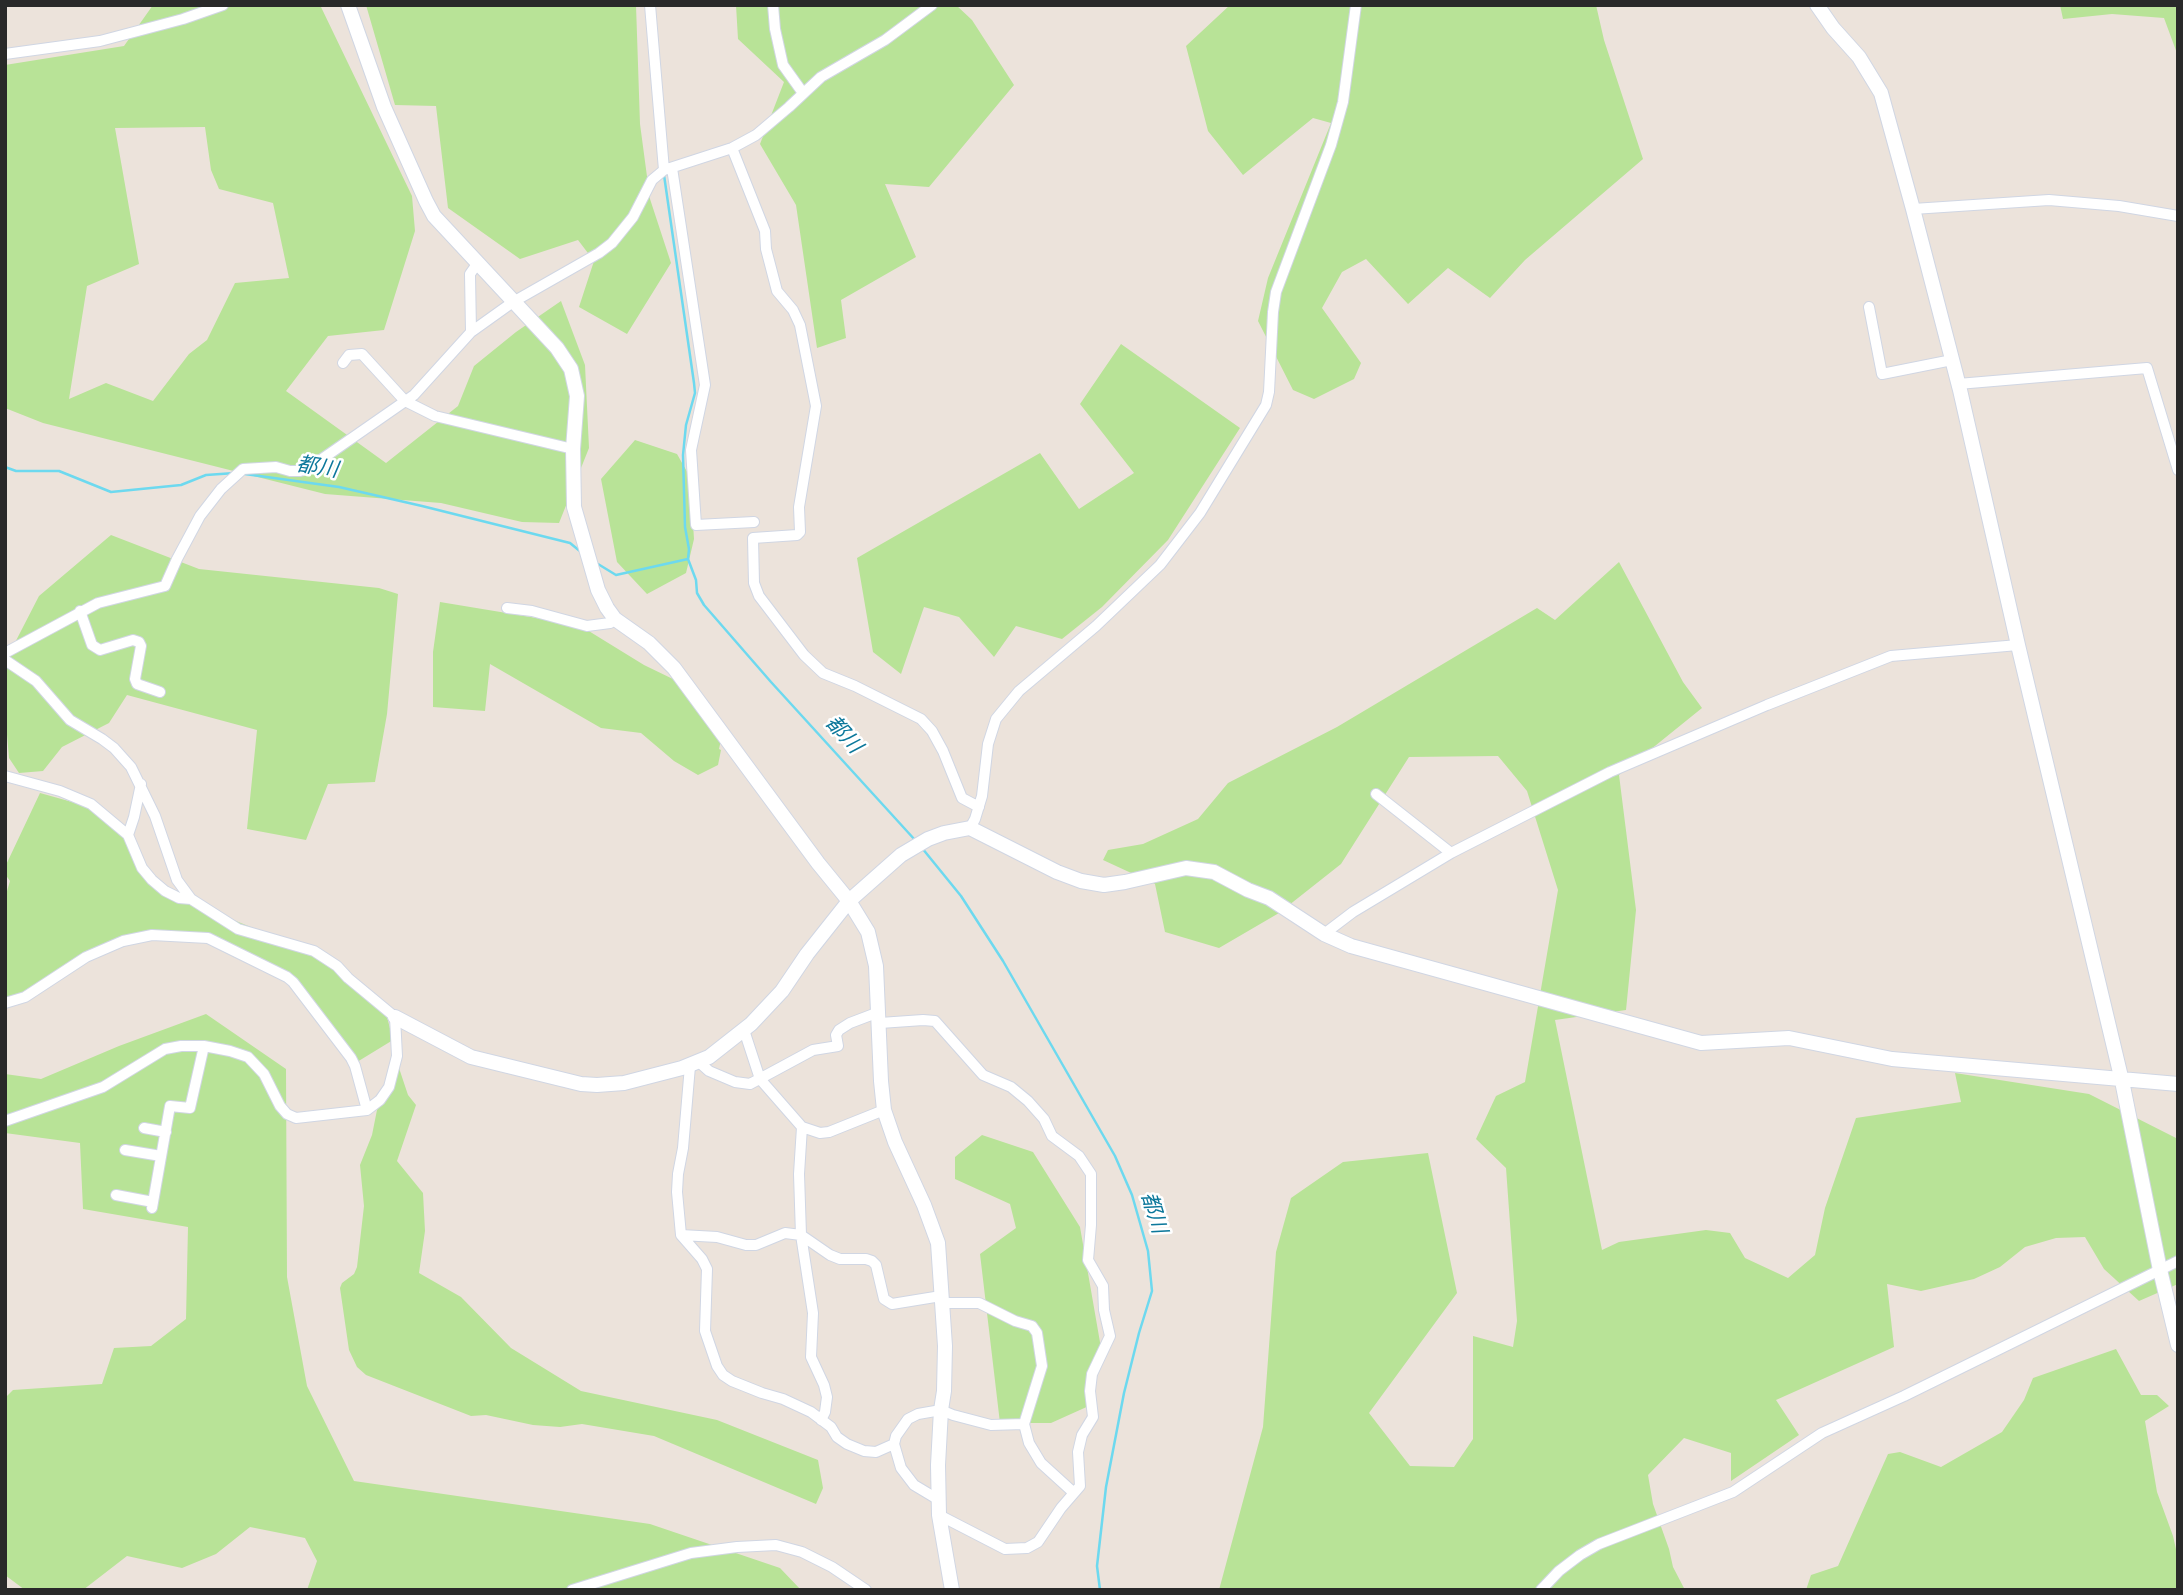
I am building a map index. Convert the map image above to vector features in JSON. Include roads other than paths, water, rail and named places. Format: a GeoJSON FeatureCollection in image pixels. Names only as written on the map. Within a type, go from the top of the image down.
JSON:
{"type":"FeatureCollection","features":[{"type":"Feature","properties":{"kind":"street"},"geometry":{"type":"LineString","coordinates":[[5,54],[100,41],[183,19],[223,5]]}},
{"type":"Feature","properties":{"kind":"street"},"geometry":{"type":"LineString","coordinates":[[348,5],[384,107],[434,216],[557,348],[571,369],[577,396],[573,449],[573,492],[577,522],[598,590],[607,608],[615,619],[649,643],[674,668],[849,901],[863,922],[872,944],[876,966],[884,1110],[938,1243],[945,1346],[938,1465],[939,1515],[952,1590]]}},
{"type":"Feature","properties":{"kind":"street"},"geometry":{"type":"LineString","coordinates":[[650,5],[668,169],[705,385],[691,450],[696,525],[754,522]]}},
{"type":"Feature","properties":{"kind":"street"},"geometry":{"type":"LineString","coordinates":[[774,5],[775,29],[783,65],[803,93]]}},
{"type":"Feature","properties":{"kind":"street"},"geometry":{"type":"LineString","coordinates":[[5,653],[98,603],[165,586],[200,516],[221,489],[243,469],[276,467],[300,471],[309,468],[414,395],[471,332],[513,302],[612,243],[633,217],[652,180],[668,169],[732,148],[756,135],[821,77],[885,40],[932,5]]}},
{"type":"Feature","properties":{"kind":"street"},"geometry":{"type":"LineString","coordinates":[[970,828],[979,807],[988,744],[996,719],[1019,691],[1096,626],[1160,565],[1200,513],[1265,405],[1269,392],[1276,292],[1331,145],[1343,102],[1356,5]]}},
{"type":"Feature","properties":{"kind":"street"},"geometry":{"type":"LineString","coordinates":[[1817,5],[1859,57],[1881,93],[1913,209],[1958,384],[2122,1081],[2178,1345]]}},
{"type":"Feature","properties":{"kind":"street"},"geometry":{"type":"LineString","coordinates":[[732,148],[765,231],[766,249],[777,291],[793,310],[800,325],[816,406],[799,507],[800,532],[797,535],[753,538],[754,583],[759,596],[804,655],[822,673],[922,719],[943,751],[962,797],[979,807]]}},
{"type":"Feature","properties":{"kind":"street"},"geometry":{"type":"LineString","coordinates":[[1913,209],[2049,200],[2119,205],[2178,216]]}},
{"type":"Feature","properties":{"kind":"street"},"geometry":{"type":"LineString","coordinates":[[471,332],[470,274],[477,264]]}},
{"type":"Feature","properties":{"kind":"street"},"geometry":{"type":"LineString","coordinates":[[1868,307],[1882,374],[1952,360]]}},
{"type":"Feature","properties":{"kind":"street"},"geometry":{"type":"LineString","coordinates":[[343,363],[349,355],[362,354],[405,401],[435,416],[573,449]]}},
{"type":"Feature","properties":{"kind":"street"},"geometry":{"type":"LineString","coordinates":[[1958,384],[2147,368],[2178,470]]}},
{"type":"Feature","properties":{"kind":"street"},"geometry":{"type":"LineString","coordinates":[[507,608],[532,611],[587,625],[610,623],[615,619]]}},
{"type":"Feature","properties":{"kind":"street"},"geometry":{"type":"LineString","coordinates":[[80,611],[92,645],[100,650],[133,640],[139,642],[141,646],[135,679],[137,684],[160,692]]}},
{"type":"Feature","properties":{"kind":"street"},"geometry":{"type":"LineString","coordinates":[[1324,934],[1353,912],[1451,853],[1610,772],[1767,705],[1891,656],[2018,645]]}},
{"type":"Feature","properties":{"kind":"street"},"geometry":{"type":"LineString","coordinates":[[5,660],[43,687],[70,720],[114,748],[131,767],[160,829],[177,880],[191,899],[238,929],[314,951],[337,966],[395,1017],[471,1057],[581,1084],[624,1083],[694,1064],[720,1049],[744,1030],[782,992],[807,954],[849,901],[912,847],[944,833],[970,828],[1057,872],[1081,881],[1104,884],[1125,882],[1186,868],[1214,872],[1269,898],[1324,934],[1351,946],[1701,1043],[1789,1038],[1892,1059],[2178,1084]]}},
{"type":"Feature","properties":{"kind":"street"},"geometry":{"type":"LineString","coordinates":[[5,776],[60,791],[91,804],[128,835],[142,868],[152,880],[164,891],[178,898],[191,899]]}},
{"type":"Feature","properties":{"kind":"street"},"geometry":{"type":"LineString","coordinates":[[128,835],[141,784]]}},
{"type":"Feature","properties":{"kind":"street"},"geometry":{"type":"LineString","coordinates":[[1376,794],[1451,853]]}},
{"type":"Feature","properties":{"kind":"street"},"geometry":{"type":"LineString","coordinates":[[5,1003],[25,997],[86,957],[123,941],[152,935],[208,938],[288,977],[293,982],[351,1058],[367,1111]]}},
{"type":"Feature","properties":{"kind":"street"},"geometry":{"type":"LineString","coordinates":[[5,1121],[103,1087],[165,1049],[204,1046],[248,1057],[264,1074],[280,1106],[287,1114],[296,1118],[367,1111],[380,1100],[389,1087],[397,1056],[395,1017]]}},
{"type":"Feature","properties":{"kind":"street"},"geometry":{"type":"LineString","coordinates":[[694,1064],[734,1082],[750,1084],[813,1050],[838,1046],[836,1035],[850,1023],[879,1017],[935,1021],[982,1075],[1011,1087],[1028,1101],[1044,1119],[1052,1136],[1079,1156],[1091,1174],[1088,1260],[1103,1286],[1104,1310],[1110,1336],[1092,1374],[1090,1391],[1093,1418],[1082,1435],[1078,1452],[1080,1486],[1060,1508],[1038,1542],[1027,1548],[1005,1549],[939,1515]]}},
{"type":"Feature","properties":{"kind":"street"},"geometry":{"type":"LineString","coordinates":[[744,1030],[760,1079],[802,1127],[820,1133],[829,1132],[884,1110]]}},
{"type":"Feature","properties":{"kind":"street"},"geometry":{"type":"LineString","coordinates":[[116,1195],[152,1205],[170,1106],[190,1108],[204,1046]]}},
{"type":"Feature","properties":{"kind":"street"},"geometry":{"type":"LineString","coordinates":[[694,1064],[677,1192],[681,1235],[702,1259],[707,1269],[705,1331],[718,1366],[723,1375],[746,1387],[811,1412],[831,1427],[838,1437],[863,1451],[876,1452],[894,1444]]}},
{"type":"Feature","properties":{"kind":"street"},"geometry":{"type":"LineString","coordinates":[[802,1127],[799,1174],[801,1235],[813,1313],[811,1357],[827,1397],[821,1420]]}},
{"type":"Feature","properties":{"kind":"street"},"geometry":{"type":"LineString","coordinates":[[144,1128],[166,1132]]}},
{"type":"Feature","properties":{"kind":"street"},"geometry":{"type":"LineString","coordinates":[[125,1150],[161,1156]]}},
{"type":"Feature","properties":{"kind":"street"},"geometry":{"type":"LineString","coordinates":[[681,1235],[717,1237],[746,1245],[785,1233],[801,1235],[840,1259],[872,1261],[876,1265],[884,1299],[892,1304],[942,1300],[979,1303],[1015,1321],[1032,1326],[1037,1333],[1042,1366],[1024,1424],[1029,1443],[1041,1464],[1074,1493]]}},
{"type":"Feature","properties":{"kind":"street"},"geometry":{"type":"LineString","coordinates":[[1541,1590],[1559,1571],[1599,1544],[1733,1492],[1822,1433],[1904,1396],[2178,1261]]}},
{"type":"Feature","properties":{"kind":"street"},"geometry":{"type":"LineString","coordinates":[[939,1500],[926,1494],[905,1475],[894,1444],[896,1436],[908,1419],[918,1414],[941,1410],[991,1425],[1024,1424]]}},
{"type":"Feature","properties":{"kind":"street"},"geometry":{"type":"LineString","coordinates":[[572,1590],[691,1553],[776,1545],[802,1552],[832,1567],[866,1590]]}},
{"type":"Feature","properties":{"kind":"waterway"},"geometry":{"type":"LineString","coordinates":[[664,175],[695,393],[686,425],[683,455],[688,559],[696,580],[697,593],[704,605],[771,682],[915,840]]}},
{"type":"Feature","properties":{"kind":"waterway","name":"都川"},"geometry":{"type":"LineString","coordinates":[[5,467],[16,471],[59,471],[111,492],[181,485],[206,475],[235,473]]}},
{"type":"Feature","properties":{"kind":"waterway","name":"都川"},"geometry":{"type":"LineString","coordinates":[[245,474],[339,487],[422,506],[570,543],[581,552]]}},
{"type":"Feature","properties":{"kind":"waterway","name":"都川"},"geometry":{"type":"LineString","coordinates":[[598,564],[616,575],[688,559]]}},
{"type":"Feature","properties":{"kind":"waterway","name":"都川"},"geometry":{"type":"LineString","coordinates":[[922,848],[961,896],[1003,961],[1115,1156],[1132,1195],[1148,1251],[1152,1291],[1124,1393],[1106,1487],[1097,1566],[1100,1590]]}}]}
